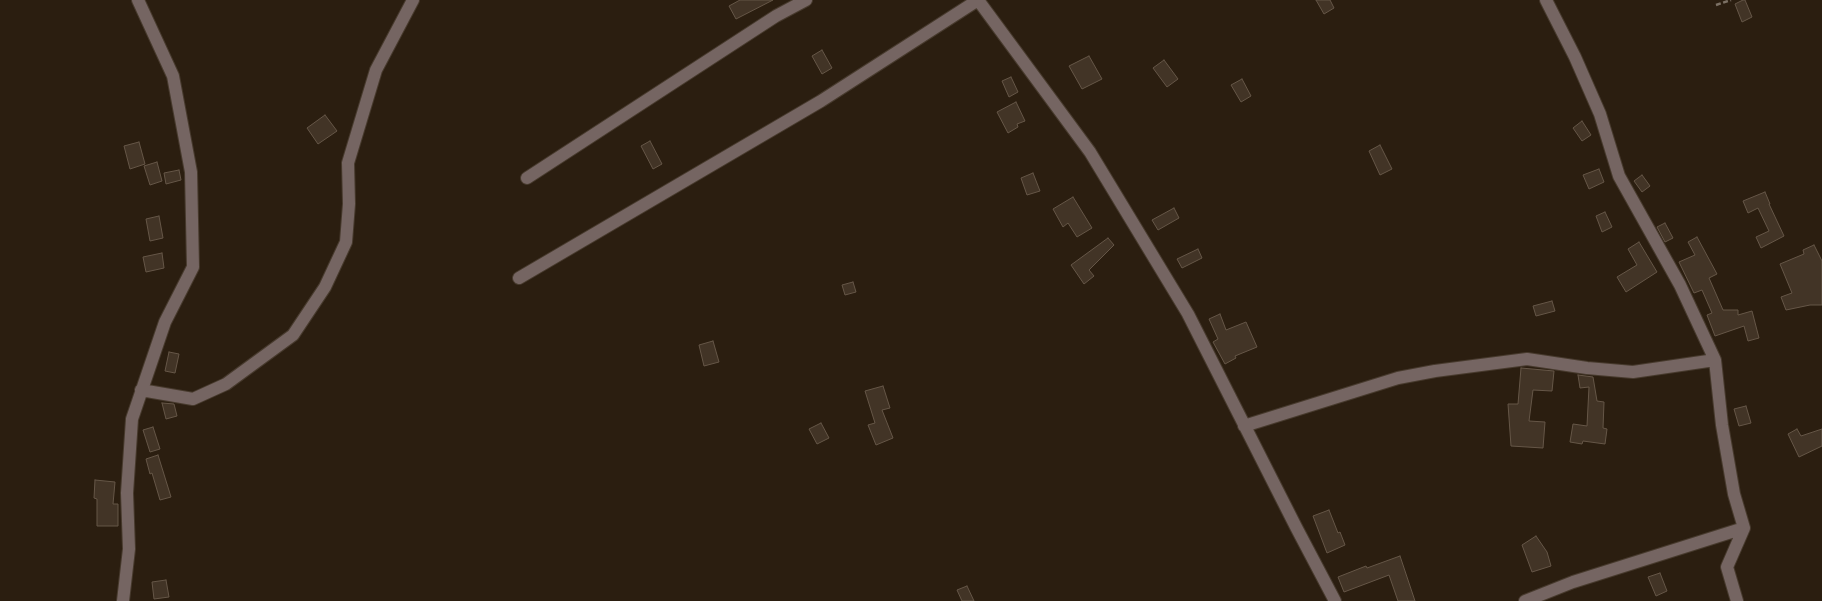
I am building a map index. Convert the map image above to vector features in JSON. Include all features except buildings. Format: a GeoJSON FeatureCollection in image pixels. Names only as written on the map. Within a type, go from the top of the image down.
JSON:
{"type":"FeatureCollection","features":[{"type":"Feature","properties":{"kind":"street"},"geometry":{"type":"LineString","coordinates":[[123,601],[129,549],[128,494],[132,419],[165,322],[193,267],[191,172],[173,76],[138,0]]}},
{"type":"Feature","properties":{"kind":"street"},"geometry":{"type":"LineString","coordinates":[[141,390],[193,399],[226,384],[293,335],[325,287],[346,242],[349,204],[348,163],[376,70],[413,0]]}},
{"type":"Feature","properties":{"kind":"street"},"geometry":{"type":"LineString","coordinates":[[527,178],[776,16],[806,0]]}},
{"type":"Feature","properties":{"kind":"street"},"geometry":{"type":"LineString","coordinates":[[519,278],[821,101],[978,0],[1090,152],[1188,314],[1335,601]]}},
{"type":"Feature","properties":{"kind":"street"},"geometry":{"type":"LineString","coordinates":[[1546,0],[1575,57],[1600,114],[1619,176],[1680,285],[1715,360],[1722,425],[1734,494],[1744,528],[1727,567],[1737,601]]}},
{"type":"Feature","properties":{"kind":"street"},"geometry":{"type":"LineString","coordinates":[[1244,426],[1398,378],[1435,371],[1527,359],[1587,368],[1633,372],[1715,360]]}},
{"type":"Feature","properties":{"kind":"street"},"geometry":{"type":"LineString","coordinates":[[1525,601],[1573,582],[1744,528]]}},
{"type":"Feature","properties":{"kind":"path"},"geometry":{"type":"LineString","coordinates":[[1716,5],[1732,0]]}}]}
